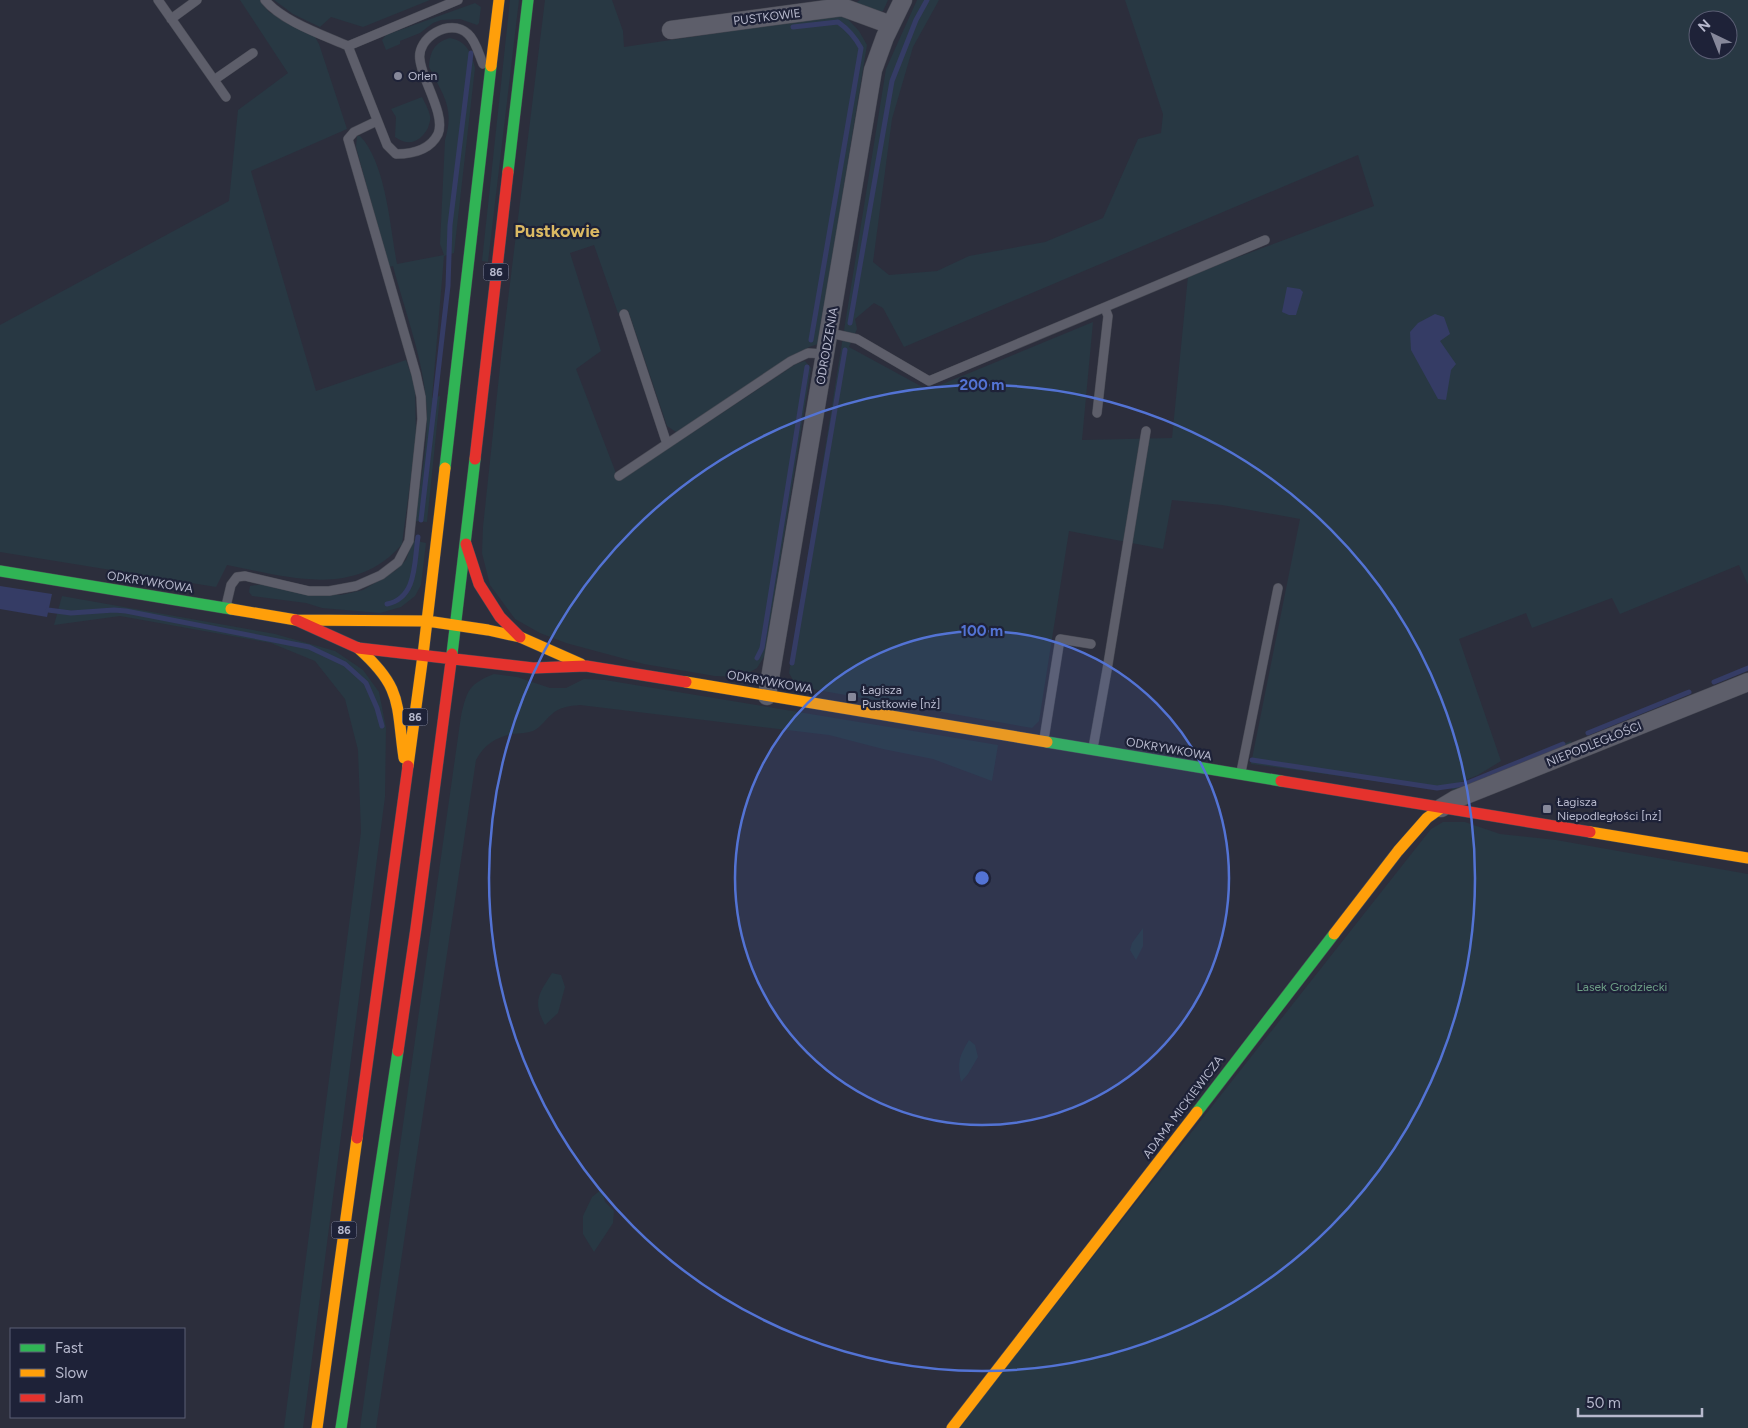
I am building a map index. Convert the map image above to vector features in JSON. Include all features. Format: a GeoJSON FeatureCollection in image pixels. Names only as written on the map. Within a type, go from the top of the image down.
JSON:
{"type":"FeatureCollection","features":[{"type":"Feature","properties":{"kind":"main road","name":"86"},"geometry":{"type":"LineString","coordinates":[[317,1428],[423,655],[499,0]]}},
{"type":"Feature","properties":{"kind":"main road","name":"86"},"geometry":{"type":"LineString","coordinates":[[341,1428],[416,928],[453,658],[528,0]]}},
{"type":"Feature","properties":{"kind":"main road","name":"ODKRYWKOWA"},"geometry":{"type":"LineString","coordinates":[[466,544],[480,584],[500,617],[520,637]]}},
{"type":"Feature","properties":{"kind":"main road","name":"ODKRYWKOWA"},"geometry":{"type":"LineString","coordinates":[[0,571],[296,620],[427,621],[457,625],[520,637],[586,666]]}},
{"type":"Feature","properties":{"kind":"main road","name":"ODKRYWKOWA"},"geometry":{"type":"LineString","coordinates":[[296,620],[358,648],[380,668],[390,683],[397,699],[406,778]]}},
{"type":"Feature","properties":{"kind":"main road","name":"ODKRYWKOWA"},"geometry":{"type":"LineString","coordinates":[[358,648],[533,668],[586,666],[1748,858]]}},
{"type":"Feature","properties":{"kind":"main road","name":"ADAMA MICKIEWICZA"},"geometry":{"type":"LineString","coordinates":[[952,1428],[1392,858],[1427,818],[1441,808]]}},
{"type":"Feature","properties":{"kind":"street","name":"ODRODZENIA"},"geometry":{"type":"LineString","coordinates":[[767,696],[830,333],[873,70],[890,26],[903,0]]}},
{"type":"Feature","properties":{"kind":"street","name":"PUSTKOWIE"},"geometry":{"type":"LineString","coordinates":[[671,30],[841,4],[890,26]]}},
{"type":"Feature","properties":{"kind":"street","name":"NIEPODLEGŁOŚCI"},"geometry":{"type":"LineString","coordinates":[[1441,808],[1456,799],[1748,682]]}},
{"type":"Feature","properties":{"kind":"lane"},"geometry":{"type":"LineString","coordinates":[[158,0],[226,97]]}},
{"type":"Feature","properties":{"kind":"lane"},"geometry":{"type":"LineString","coordinates":[[171,19],[197,0]]}},
{"type":"Feature","properties":{"kind":"lane"},"geometry":{"type":"LineString","coordinates":[[264,0],[278,12],[302,26],[348,46],[387,145],[396,154],[408,154],[429,146],[438,132],[439,119],[419,60],[422,47],[430,35],[441,29],[455,28],[468,33],[476,47],[490,82]]}},
{"type":"Feature","properties":{"kind":"lane"},"geometry":{"type":"LineString","coordinates":[[348,46],[458,0]]}},
{"type":"Feature","properties":{"kind":"lane"},"geometry":{"type":"LineString","coordinates":[[214,80],[253,53]]}},
{"type":"Feature","properties":{"kind":"lane"},"geometry":{"type":"LineString","coordinates":[[226,608],[232,585],[237,577],[245,576],[309,591],[330,592],[356,586],[381,575],[398,562],[409,541],[422,418],[421,397],[348,139],[354,132],[378,121]]}},
{"type":"Feature","properties":{"kind":"lane"},"geometry":{"type":"LineString","coordinates":[[830,333],[857,339],[929,381],[1265,240]]}},
{"type":"Feature","properties":{"kind":"lane"},"geometry":{"type":"LineString","coordinates":[[1097,413],[1108,316],[1105,308]]}},
{"type":"Feature","properties":{"kind":"lane"},"geometry":{"type":"LineString","coordinates":[[624,314],[667,444]]}},
{"type":"Feature","properties":{"kind":"lane"},"geometry":{"type":"LineString","coordinates":[[619,476],[791,361],[808,353],[826,354]]}},
{"type":"Feature","properties":{"kind":"lane"},"geometry":{"type":"LineString","coordinates":[[1092,750],[1108,670],[1146,431]]}},
{"type":"Feature","properties":{"kind":"lane"},"geometry":{"type":"LineString","coordinates":[[1240,775],[1278,588]]}},
{"type":"Feature","properties":{"kind":"lane"},"geometry":{"type":"LineString","coordinates":[[1043,742],[1060,639],[1091,644]]}},
{"type":"Feature","properties":{"kind":"green space"},"geometry":{"type":"Polygon","coordinates":[[[240,0],[260,0],[269,12],[315,37],[347,129],[251,171],[316,391],[406,360],[415,386],[416,438],[402,544],[384,561],[364,572],[342,578],[320,580],[297,578],[227,565],[216,587],[0,552],[0,325],[229,201],[238,110],[288,73],[240,0]]]}},
{"type":"Feature","properties":{"kind":"green space"},"geometry":{"type":"Polygon","coordinates":[[[274,0],[430,0],[363,27],[331,17],[320,27],[293,14],[274,0]]]}},
{"type":"Feature","properties":{"kind":"green space"},"geometry":{"type":"Polygon","coordinates":[[[510,0],[519,0],[488,262],[482,261],[510,0]]]}},
{"type":"Feature","properties":{"kind":"green space"},"geometry":{"type":"Polygon","coordinates":[[[545,0],[612,0],[623,31],[624,47],[843,14],[859,31],[867,45],[818,344],[809,347],[676,432],[667,426],[628,310],[618,313],[594,245],[570,253],[601,351],[576,369],[619,481],[796,364],[805,361],[811,368],[765,655],[757,668],[741,677],[715,676],[644,664],[566,643],[540,633],[515,619],[490,585],[482,553],[483,527],[502,348],[545,0]]]}},
{"type":"Feature","properties":{"kind":"green space"},"geometry":{"type":"Polygon","coordinates":[[[860,0],[888,0],[883,11],[870,11],[854,4],[860,0]]]}},
{"type":"Feature","properties":{"kind":"green space"},"geometry":{"type":"Polygon","coordinates":[[[917,0],[939,0],[913,47],[892,119],[873,262],[889,275],[937,271],[969,256],[1045,242],[1103,218],[1138,139],[1161,133],[1163,114],[1125,0],[1748,0],[1748,585],[1739,565],[1620,614],[1612,598],[1532,628],[1526,613],[1459,639],[1501,761],[1478,775],[1441,790],[1251,764],[1300,519],[1222,505],[1172,500],[1163,549],[1069,531],[1039,721],[1032,728],[806,688],[793,680],[789,673],[886,69],[917,0]],[[1358,155],[904,347],[883,308],[874,303],[855,319],[857,329],[849,347],[928,390],[1093,322],[1082,440],[1172,438],[1188,276],[1374,206],[1358,155]]]}},
{"type":"Feature","properties":{"kind":"green space"},"geometry":{"type":"Polygon","coordinates":[[[475,3],[481,7],[479,23],[477,25],[460,19],[441,20],[386,50],[382,40],[386,35],[475,3]]]}},
{"type":"Feature","properties":{"kind":"green space"},"geometry":{"type":"Polygon","coordinates":[[[450,38],[460,42],[467,48],[475,68],[454,253],[444,256],[432,398],[440,396],[427,522],[415,521],[427,429],[426,399],[421,366],[393,266],[389,267],[356,147],[357,136],[360,136],[376,162],[386,196],[397,264],[444,255],[440,244],[445,140],[449,119],[443,94],[429,67],[434,48],[450,38]]]}},
{"type":"Feature","properties":{"kind":"green space"},"geometry":{"type":"Polygon","coordinates":[[[422,97],[430,116],[428,128],[414,142],[400,140],[395,137],[396,117],[391,109],[422,97]]]}},
{"type":"Feature","properties":{"kind":"green space"},"geometry":{"type":"Polygon","coordinates":[[[413,540],[426,543],[421,585],[415,596],[401,607],[380,613],[322,608],[306,603],[252,596],[249,592],[250,586],[263,584],[285,589],[341,595],[363,590],[395,571],[406,560],[413,540]]]}},
{"type":"Feature","properties":{"kind":"green space"},"geometry":{"type":"Polygon","coordinates":[[[62,596],[275,634],[335,651],[363,670],[379,692],[386,728],[385,797],[303,1428],[284,1428],[361,832],[358,750],[345,699],[315,661],[271,643],[120,616],[54,625],[62,596]]]}},
{"type":"Feature","properties":{"kind":"green space"},"geometry":{"type":"Polygon","coordinates":[[[494,674],[517,677],[550,688],[566,688],[584,679],[605,680],[998,745],[992,781],[933,759],[829,735],[580,705],[568,706],[554,712],[533,731],[501,737],[491,742],[483,750],[476,760],[376,1428],[360,1428],[461,716],[470,689],[479,681],[494,674]]]}},
{"type":"Feature","properties":{"kind":"green space"},"geometry":{"type":"Polygon","coordinates":[[[1571,741],[1573,746],[1453,792],[1452,788],[1571,741]]]}},
{"type":"Feature","properties":{"kind":"green space","name":"Lasek Grodziecki"},"geometry":{"type":"Polygon","coordinates":[[[1443,822],[1465,822],[1500,834],[1556,840],[1748,874],[1748,1428],[958,1428],[1431,829],[1443,822]]]}},
{"type":"Feature","properties":{"kind":"green space"},"geometry":{"type":"Polygon","coordinates":[[[1143,928],[1143,946],[1136,960],[1130,950],[1132,943],[1143,928]]]}},
{"type":"Feature","properties":{"kind":"green space"},"geometry":{"type":"Polygon","coordinates":[[[552,973],[561,975],[565,987],[558,1013],[545,1025],[538,1004],[541,992],[552,973]]]}},
{"type":"Feature","properties":{"kind":"green space"},"geometry":{"type":"Polygon","coordinates":[[[969,1040],[975,1045],[978,1057],[961,1082],[960,1060],[969,1040]]]}},
{"type":"Feature","properties":{"kind":"green space"},"geometry":{"type":"Polygon","coordinates":[[[602,1189],[605,1202],[614,1211],[613,1223],[594,1252],[583,1234],[583,1216],[592,1197],[602,1189]]]}},
{"type":"Feature","properties":{"kind":"water"},"geometry":{"type":"Polygon","coordinates":[[[1287,287],[1300,289],[1303,292],[1296,315],[1282,312],[1287,287]]]}},
{"type":"Feature","properties":{"kind":"water"},"geometry":{"type":"Polygon","coordinates":[[[1435,314],[1444,317],[1450,334],[1440,341],[1456,364],[1451,370],[1446,400],[1438,399],[1411,350],[1410,332],[1418,323],[1435,314]]]}},
{"type":"Feature","properties":{"kind":"water"},"geometry":{"type":"Polygon","coordinates":[[[0,586],[52,594],[47,617],[0,609],[0,586]]]}},
{"type":"Feature","properties":{"kind":"waterway"},"geometry":{"type":"LineString","coordinates":[[850,323],[892,81],[916,20],[927,0]]}},
{"type":"Feature","properties":{"kind":"waterway"},"geometry":{"type":"LineString","coordinates":[[793,27],[838,22],[845,27],[861,48],[811,340]]}},
{"type":"Feature","properties":{"kind":"waterway"},"geometry":{"type":"LineString","coordinates":[[421,520],[448,286],[450,225],[471,53]]}},
{"type":"Feature","properties":{"kind":"waterway"},"geometry":{"type":"LineString","coordinates":[[792,663],[845,350]]}},
{"type":"Feature","properties":{"kind":"waterway"},"geometry":{"type":"LineString","coordinates":[[757,658],[762,648],[807,367]]}},
{"type":"Feature","properties":{"kind":"waterway"},"geometry":{"type":"LineString","coordinates":[[387,604],[404,595],[409,587],[414,568],[418,537]]}},
{"type":"Feature","properties":{"kind":"waterway"},"geometry":{"type":"LineString","coordinates":[[48,610],[71,613],[126,611],[309,647],[345,664],[366,683],[377,708],[382,726]]}},
{"type":"Feature","properties":{"kind":"waterway"},"geometry":{"type":"LineString","coordinates":[[1714,682],[1748,668]]}},
{"type":"Feature","properties":{"kind":"waterway"},"geometry":{"type":"LineString","coordinates":[[1588,733],[1689,692]]}},
{"type":"Feature","properties":{"kind":"waterway"},"geometry":{"type":"LineString","coordinates":[[1252,760],[1437,788],[1465,784],[1563,744]]}},
{"type":"Feature","properties":{"kind":"traffic: fast"},"geometry":{"type":"LineString","coordinates":[[508,172],[528,0]]}},
{"type":"Feature","properties":{"kind":"traffic: fast"},"geometry":{"type":"LineString","coordinates":[[445,468],[491,66]]}},
{"type":"Feature","properties":{"kind":"traffic: fast"},"geometry":{"type":"LineString","coordinates":[[452,654],[475,459]]}},
{"type":"Feature","properties":{"kind":"traffic: fast"},"geometry":{"type":"LineString","coordinates":[[0,571],[231,609]]}},
{"type":"Feature","properties":{"kind":"traffic: fast"},"geometry":{"type":"LineString","coordinates":[[1047,742],[1281,781]]}},
{"type":"Feature","properties":{"kind":"traffic: fast"},"geometry":{"type":"LineString","coordinates":[[1197,1112],[1334,934]]}},
{"type":"Feature","properties":{"kind":"traffic: fast"},"geometry":{"type":"LineString","coordinates":[[341,1428],[398,1051]]}},
{"type":"Feature","properties":{"kind":"traffic: slow"},"geometry":{"type":"LineString","coordinates":[[491,66],[499,0]]}},
{"type":"Feature","properties":{"kind":"traffic: slow"},"geometry":{"type":"LineString","coordinates":[[408,766],[445,468]]}},
{"type":"Feature","properties":{"kind":"traffic: slow"},"geometry":{"type":"LineString","coordinates":[[231,609],[296,620],[427,621],[488,630],[520,637],[581,664]]}},
{"type":"Feature","properties":{"kind":"traffic: slow"},"geometry":{"type":"LineString","coordinates":[[358,648],[383,674],[395,697],[404,758]]}},
{"type":"Feature","properties":{"kind":"traffic: slow"},"geometry":{"type":"LineString","coordinates":[[686,682],[1047,742]]}},
{"type":"Feature","properties":{"kind":"traffic: slow"},"geometry":{"type":"LineString","coordinates":[[1334,934],[1398,851],[1427,818],[1441,808]]}},
{"type":"Feature","properties":{"kind":"traffic: slow"},"geometry":{"type":"LineString","coordinates":[[1590,832],[1748,858]]}},
{"type":"Feature","properties":{"kind":"traffic: slow"},"geometry":{"type":"LineString","coordinates":[[952,1428],[1197,1112]]}},
{"type":"Feature","properties":{"kind":"traffic: slow"},"geometry":{"type":"LineString","coordinates":[[317,1428],[357,1138]]}},
{"type":"Feature","properties":{"kind":"traffic: jam"},"geometry":{"type":"LineString","coordinates":[[475,459],[508,172]]}},
{"type":"Feature","properties":{"kind":"traffic: jam"},"geometry":{"type":"LineString","coordinates":[[466,544],[479,584],[500,617],[520,637]]}},
{"type":"Feature","properties":{"kind":"traffic: jam"},"geometry":{"type":"LineString","coordinates":[[296,620],[358,648],[533,668],[586,666],[686,682]]}},
{"type":"Feature","properties":{"kind":"traffic: jam"},"geometry":{"type":"LineString","coordinates":[[398,1051],[452,654]]}},
{"type":"Feature","properties":{"kind":"traffic: jam"},"geometry":{"type":"LineString","coordinates":[[357,1138],[408,766]]}},
{"type":"Feature","properties":{"kind":"traffic: jam"},"geometry":{"type":"LineString","coordinates":[[1281,781],[1590,832]]}},
{"type":"Feature","properties":{"kind":"place","name":"Orlen"},"geometry":{"type":"Point","coordinates":[398,76]}},
{"type":"Feature","properties":{"kind":"place","name":"Łagisza Pustkowie [nż]"},"geometry":{"type":"Point","coordinates":[852,697]}},
{"type":"Feature","properties":{"kind":"place","name":"Łagisza Niepodległości [nż]"},"geometry":{"type":"Point","coordinates":[1547,809]}},
{"type":"Feature","properties":{"kind":"district","name":"Pustkowie"},"geometry":{"type":"Point","coordinates":[557,231]}}]}
